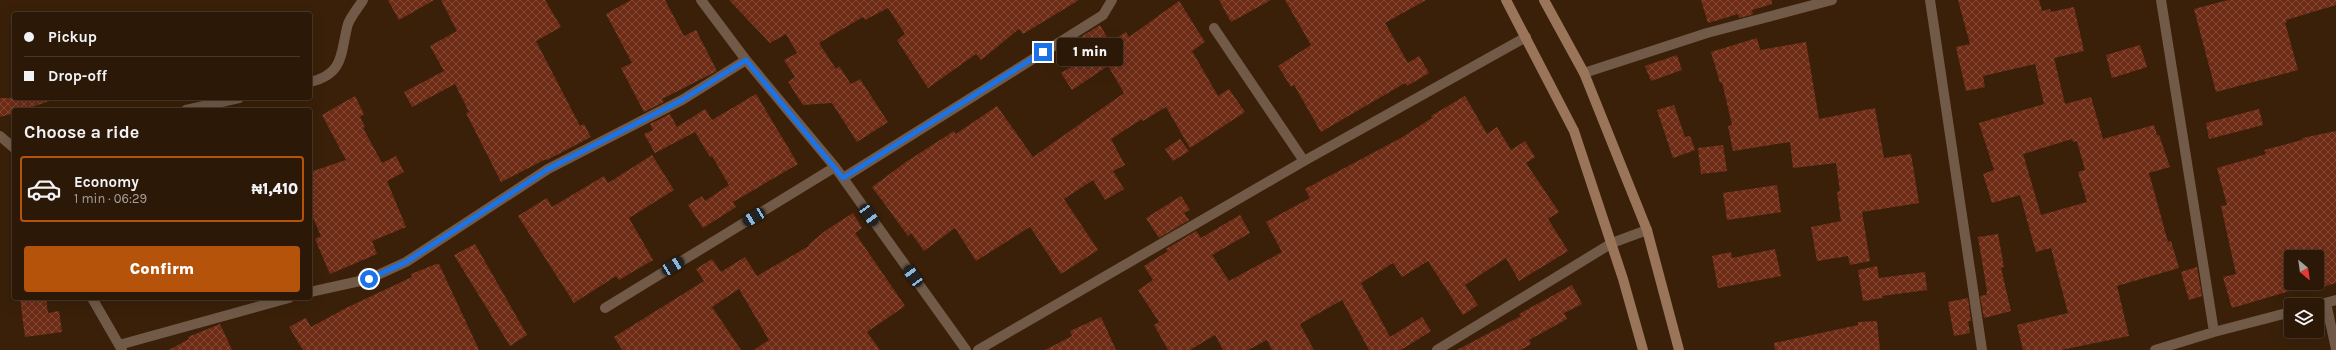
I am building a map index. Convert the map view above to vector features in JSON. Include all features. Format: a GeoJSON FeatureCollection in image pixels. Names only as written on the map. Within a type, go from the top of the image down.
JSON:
{"type":"FeatureCollection","features":[{"type":"Feature","properties":{"kind":"street"},"geometry":{"type":"LineString","coordinates":[[312,81],[332,74],[340,62],[349,22],[363,0]]}},
{"type":"Feature","properties":{"kind":"street"},"geometry":{"type":"LineString","coordinates":[[701,0],[746,60],[835,167],[966,350]]}},
{"type":"Feature","properties":{"kind":"street"},"geometry":{"type":"LineString","coordinates":[[843,178],[1103,15],[1112,0]]}},
{"type":"Feature","properties":{"kind":"street"},"geometry":{"type":"LineString","coordinates":[[1506,0],[1574,131],[1612,243],[1643,350]]}},
{"type":"Feature","properties":{"kind":"street"},"geometry":{"type":"LineString","coordinates":[[1544,0],[1584,73],[1647,230],[1679,350]]}},
{"type":"Feature","properties":{"kind":"street"},"geometry":{"type":"LineString","coordinates":[[1584,73],[1706,33],[1832,0]]}},
{"type":"Feature","properties":{"kind":"street"},"geometry":{"type":"LineString","coordinates":[[1930,0],[1982,350]]}},
{"type":"Feature","properties":{"kind":"street"},"geometry":{"type":"LineString","coordinates":[[2161,0],[2214,332]]}},
{"type":"Feature","properties":{"kind":"street"},"geometry":{"type":"LineString","coordinates":[[1214,28],[1304,161]]}},
{"type":"Feature","properties":{"kind":"street"},"geometry":{"type":"LineString","coordinates":[[978,350],[1304,161],[1526,37]]}},
{"type":"Feature","properties":{"kind":"street"},"geometry":{"type":"LineString","coordinates":[[312,292],[369,279],[406,262],[548,169],[682,100],[746,60]]}},
{"type":"Feature","properties":{"kind":"street"},"geometry":{"type":"LineString","coordinates":[[195,108],[230,100]]}},
{"type":"Feature","properties":{"kind":"street"},"geometry":{"type":"LineString","coordinates":[[0,136],[12,146]]}},
{"type":"Feature","properties":{"kind":"street"},"geometry":{"type":"LineString","coordinates":[[605,308],[835,167]]}},
{"type":"Feature","properties":{"kind":"street"},"geometry":{"type":"LineString","coordinates":[[1437,350],[1612,243],[1647,230]]}},
{"type":"Feature","properties":{"kind":"street"},"geometry":{"type":"LineString","coordinates":[[93,300],[120,347],[282,300]]}},
{"type":"Feature","properties":{"kind":"street"},"geometry":{"type":"LineString","coordinates":[[2324,303],[2336,300]]}},
{"type":"Feature","properties":{"kind":"street"},"geometry":{"type":"LineString","coordinates":[[2324,313],[2336,348]]}},
{"type":"Feature","properties":{"kind":"street"},"geometry":{"type":"LineString","coordinates":[[2155,350],[2214,332],[2284,314]]}},
{"type":"Feature","properties":{"kind":"building"},"geometry":{"type":"Polygon","coordinates":[[[388,0],[434,0],[399,20],[388,0]]]}},
{"type":"Feature","properties":{"kind":"building"},"geometry":{"type":"Polygon","coordinates":[[[441,0],[545,0],[561,27],[536,41],[580,126],[584,124],[591,137],[501,182],[466,113],[469,112],[455,84],[412,107],[404,92],[444,71],[430,46],[457,31],[441,0]]]}},
{"type":"Feature","properties":{"kind":"building"},"geometry":{"type":"Polygon","coordinates":[[[631,0],[665,0],[684,36],[696,30],[717,71],[662,99],[664,102],[644,112],[621,68],[632,63],[606,14],[631,0]]]}},
{"type":"Feature","properties":{"kind":"building"},"geometry":{"type":"Polygon","coordinates":[[[729,0],[1079,0],[1023,34],[1019,29],[981,60],[976,54],[928,88],[897,40],[905,34],[888,8],[865,20],[863,17],[819,43],[836,69],[839,66],[851,84],[860,79],[888,122],[857,142],[832,103],[803,105],[788,82],[795,77],[784,60],[797,53],[786,34],[770,43],[729,0]]]}},
{"type":"Feature","properties":{"kind":"building"},"geometry":{"type":"Polygon","coordinates":[[[1219,0],[1271,0],[1231,22],[1219,0]]]}},
{"type":"Feature","properties":{"kind":"building"},"geometry":{"type":"Polygon","coordinates":[[[1285,0],[1426,0],[1385,23],[1408,63],[1419,56],[1429,73],[1407,86],[1405,83],[1321,132],[1294,85],[1291,87],[1278,66],[1311,45],[1285,0]]]}},
{"type":"Feature","properties":{"kind":"building"},"geometry":{"type":"Polygon","coordinates":[[[1701,0],[1772,0],[1772,4],[1752,10],[1753,14],[1751,15],[1739,18],[1738,14],[1708,23],[1701,0]]]}},
{"type":"Feature","properties":{"kind":"building"},"geometry":{"type":"Polygon","coordinates":[[[1958,0],[2039,0],[2042,11],[2050,9],[2051,12],[2074,7],[2084,51],[2054,58],[2065,104],[2091,97],[2103,139],[2154,125],[2170,167],[2149,173],[2168,242],[2171,241],[2179,268],[2117,286],[2129,336],[2061,350],[2023,350],[2017,325],[2068,313],[2051,248],[2036,252],[2020,195],[1992,203],[1983,174],[1994,170],[1979,123],[2044,104],[2035,64],[1983,76],[1985,87],[1966,91],[1956,47],[1970,44],[1958,0]],[[2072,139],[2023,154],[2041,215],[2087,202],[2078,172],[2085,170],[2077,141],[2073,142],[2072,139]]]}},
{"type":"Feature","properties":{"kind":"building"},"geometry":{"type":"Polygon","coordinates":[[[2228,0],[2336,0],[2336,5],[2286,20],[2287,22],[2285,23],[2298,70],[2216,92],[2194,9],[2228,0]]]}},
{"type":"Feature","properties":{"kind":"building"},"geometry":{"type":"Polygon","coordinates":[[[1179,1],[1205,42],[1192,51],[1218,96],[1229,89],[1245,112],[1190,148],[1166,107],[1143,121],[1142,119],[1111,139],[1125,165],[1113,171],[1124,189],[1105,200],[1093,180],[1064,199],[1098,250],[1061,274],[1030,227],[976,261],[955,228],[924,251],[911,233],[908,236],[872,187],[906,162],[954,131],[956,134],[997,106],[1033,157],[1124,93],[1108,66],[1072,90],[1061,73],[1071,67],[1060,50],[1100,25],[1110,42],[1126,32],[1129,37],[1179,1]]]}},
{"type":"Feature","properties":{"kind":"building"},"geometry":{"type":"Polygon","coordinates":[[[1757,38],[1760,50],[1806,42],[1819,119],[1875,108],[1884,158],[1911,154],[1919,203],[1862,212],[1870,261],[1850,265],[1848,256],[1817,261],[1811,227],[1841,221],[1837,192],[1840,191],[1836,163],[1793,168],[1790,142],[1733,151],[1728,126],[1732,125],[1722,82],[1720,83],[1711,52],[1757,38]]]}},
{"type":"Feature","properties":{"kind":"building"},"geometry":{"type":"Polygon","coordinates":[[[2140,45],[2147,67],[2112,78],[2106,55],[2140,45]]]}},
{"type":"Feature","properties":{"kind":"building"},"geometry":{"type":"Polygon","coordinates":[[[1677,55],[1682,70],[1651,81],[1645,66],[1677,55]]]}},
{"type":"Feature","properties":{"kind":"building"},"geometry":{"type":"Polygon","coordinates":[[[756,94],[798,164],[733,202],[736,207],[703,228],[688,205],[702,196],[705,201],[729,185],[712,156],[710,157],[695,132],[655,153],[644,134],[653,130],[650,124],[670,114],[677,127],[705,109],[712,120],[756,94]]]}},
{"type":"Feature","properties":{"kind":"building"},"geometry":{"type":"Polygon","coordinates":[[[355,96],[364,114],[360,117],[365,127],[363,128],[382,163],[396,156],[404,172],[387,181],[406,227],[372,241],[377,254],[330,274],[315,239],[321,236],[312,216],[312,171],[346,160],[322,115],[355,96]]]}},
{"type":"Feature","properties":{"kind":"building"},"geometry":{"type":"Polygon","coordinates":[[[1465,96],[1487,134],[1497,127],[1511,150],[1525,141],[1535,157],[1526,163],[1559,212],[1548,219],[1568,251],[1519,281],[1506,258],[1465,285],[1478,305],[1463,315],[1428,261],[1402,277],[1393,263],[1361,283],[1390,337],[1422,317],[1431,331],[1401,350],[1369,350],[1342,300],[1300,324],[1314,350],[1272,350],[1267,340],[1248,350],[1223,350],[1215,335],[1190,350],[1168,350],[1154,325],[1159,322],[1138,290],[1153,280],[1144,266],[1168,251],[1166,249],[1196,231],[1201,238],[1240,215],[1250,233],[1212,255],[1229,281],[1282,252],[1266,222],[1310,198],[1305,189],[1401,138],[1432,118],[1431,116],[1465,96]]]}},
{"type":"Feature","properties":{"kind":"building"},"geometry":{"type":"Polygon","coordinates":[[[0,98],[12,98],[12,100],[50,100],[29,108],[12,108],[12,114],[0,117],[0,98]]]}},
{"type":"Feature","properties":{"kind":"building"},"geometry":{"type":"Polygon","coordinates":[[[1674,105],[1685,137],[1690,136],[1695,150],[1673,158],[1657,110],[1674,105]]]}},
{"type":"Feature","properties":{"kind":"building"},"geometry":{"type":"Polygon","coordinates":[[[2259,109],[2263,125],[2209,139],[2206,123],[2259,109]]]}},
{"type":"Feature","properties":{"kind":"building"},"geometry":{"type":"Polygon","coordinates":[[[2336,131],[2336,283],[2324,287],[2324,250],[2284,250],[2284,290],[2293,290],[2232,308],[2223,277],[2236,274],[2221,206],[2227,205],[2217,168],[2266,154],[2264,150],[2302,140],[2302,138],[2336,131]]]}},
{"type":"Feature","properties":{"kind":"building"},"geometry":{"type":"Polygon","coordinates":[[[1180,139],[1189,151],[1173,161],[1165,149],[1180,139]]]}},
{"type":"Feature","properties":{"kind":"building"},"geometry":{"type":"Polygon","coordinates":[[[1723,145],[1727,171],[1701,174],[1698,148],[1723,145]]]}},
{"type":"Feature","properties":{"kind":"building"},"geometry":{"type":"Polygon","coordinates":[[[652,155],[674,190],[629,218],[653,260],[619,280],[616,276],[574,303],[518,216],[547,198],[552,207],[604,176],[608,183],[652,155]]]}},
{"type":"Feature","properties":{"kind":"building"},"geometry":{"type":"Polygon","coordinates":[[[1777,185],[1781,212],[1727,220],[1723,193],[1777,185]]]}},
{"type":"Feature","properties":{"kind":"building"},"geometry":{"type":"Polygon","coordinates":[[[1181,196],[1190,210],[1184,213],[1189,220],[1159,238],[1146,218],[1181,196]]]}},
{"type":"Feature","properties":{"kind":"building"},"geometry":{"type":"Polygon","coordinates":[[[853,213],[862,228],[855,233],[905,306],[867,332],[880,350],[754,350],[769,340],[739,289],[712,307],[741,350],[622,350],[614,337],[704,281],[696,269],[712,259],[721,272],[745,257],[757,276],[809,246],[808,245],[825,231],[853,213]]]}},
{"type":"Feature","properties":{"kind":"building"},"geometry":{"type":"Polygon","coordinates":[[[1998,234],[2004,267],[2001,268],[2011,311],[1984,318],[1980,296],[1986,295],[1987,291],[1978,237],[1998,234]]]}},
{"type":"Feature","properties":{"kind":"building"},"geometry":{"type":"Polygon","coordinates":[[[475,244],[527,335],[510,346],[454,255],[475,244]]]}},
{"type":"Feature","properties":{"kind":"building"},"geometry":{"type":"Polygon","coordinates":[[[1775,249],[1781,276],[1718,288],[1712,256],[1731,252],[1732,258],[1775,249]]]}},
{"type":"Feature","properties":{"kind":"building"},"geometry":{"type":"Polygon","coordinates":[[[439,264],[479,350],[303,350],[289,327],[306,318],[311,327],[346,308],[412,277],[411,274],[439,264]]]}},
{"type":"Feature","properties":{"kind":"building"},"geometry":{"type":"Polygon","coordinates":[[[1877,266],[1879,278],[1925,272],[1927,290],[1882,296],[1883,298],[1863,301],[1858,270],[1877,266]]]}},
{"type":"Feature","properties":{"kind":"building"},"geometry":{"type":"Polygon","coordinates":[[[2197,267],[2202,296],[2189,300],[2181,272],[2197,267]]]}},
{"type":"Feature","properties":{"kind":"building"},"geometry":{"type":"Polygon","coordinates":[[[1572,285],[1582,304],[1564,313],[1567,319],[1529,340],[1531,344],[1521,350],[1457,350],[1521,316],[1519,314],[1572,285]]]}},
{"type":"Feature","properties":{"kind":"building"},"geometry":{"type":"Polygon","coordinates":[[[1968,298],[1971,321],[1968,321],[1970,333],[1954,336],[1948,302],[1968,298]]]}},
{"type":"Feature","properties":{"kind":"building"},"geometry":{"type":"Polygon","coordinates":[[[20,300],[46,300],[48,313],[59,311],[62,332],[25,337],[20,300]]]}},
{"type":"Feature","properties":{"kind":"building"},"geometry":{"type":"Polygon","coordinates":[[[1101,317],[1116,350],[1045,350],[1072,336],[1070,331],[1101,317]]]}},
{"type":"Feature","properties":{"kind":"building"},"geometry":{"type":"Polygon","coordinates":[[[1877,321],[1880,350],[1775,350],[1774,343],[1858,325],[1858,322],[1877,321]]]}},
{"type":"Feature","properties":{"kind":"building"},"geometry":{"type":"Polygon","coordinates":[[[220,324],[232,350],[169,350],[189,339],[188,337],[220,324]]]}},
{"type":"Feature","properties":{"kind":"route"},"geometry":{"type":"LineString","coordinates":[[369,279],[406,262],[548,169],[682,100],[746,60],[843,178],[1043,52]]}}]}
